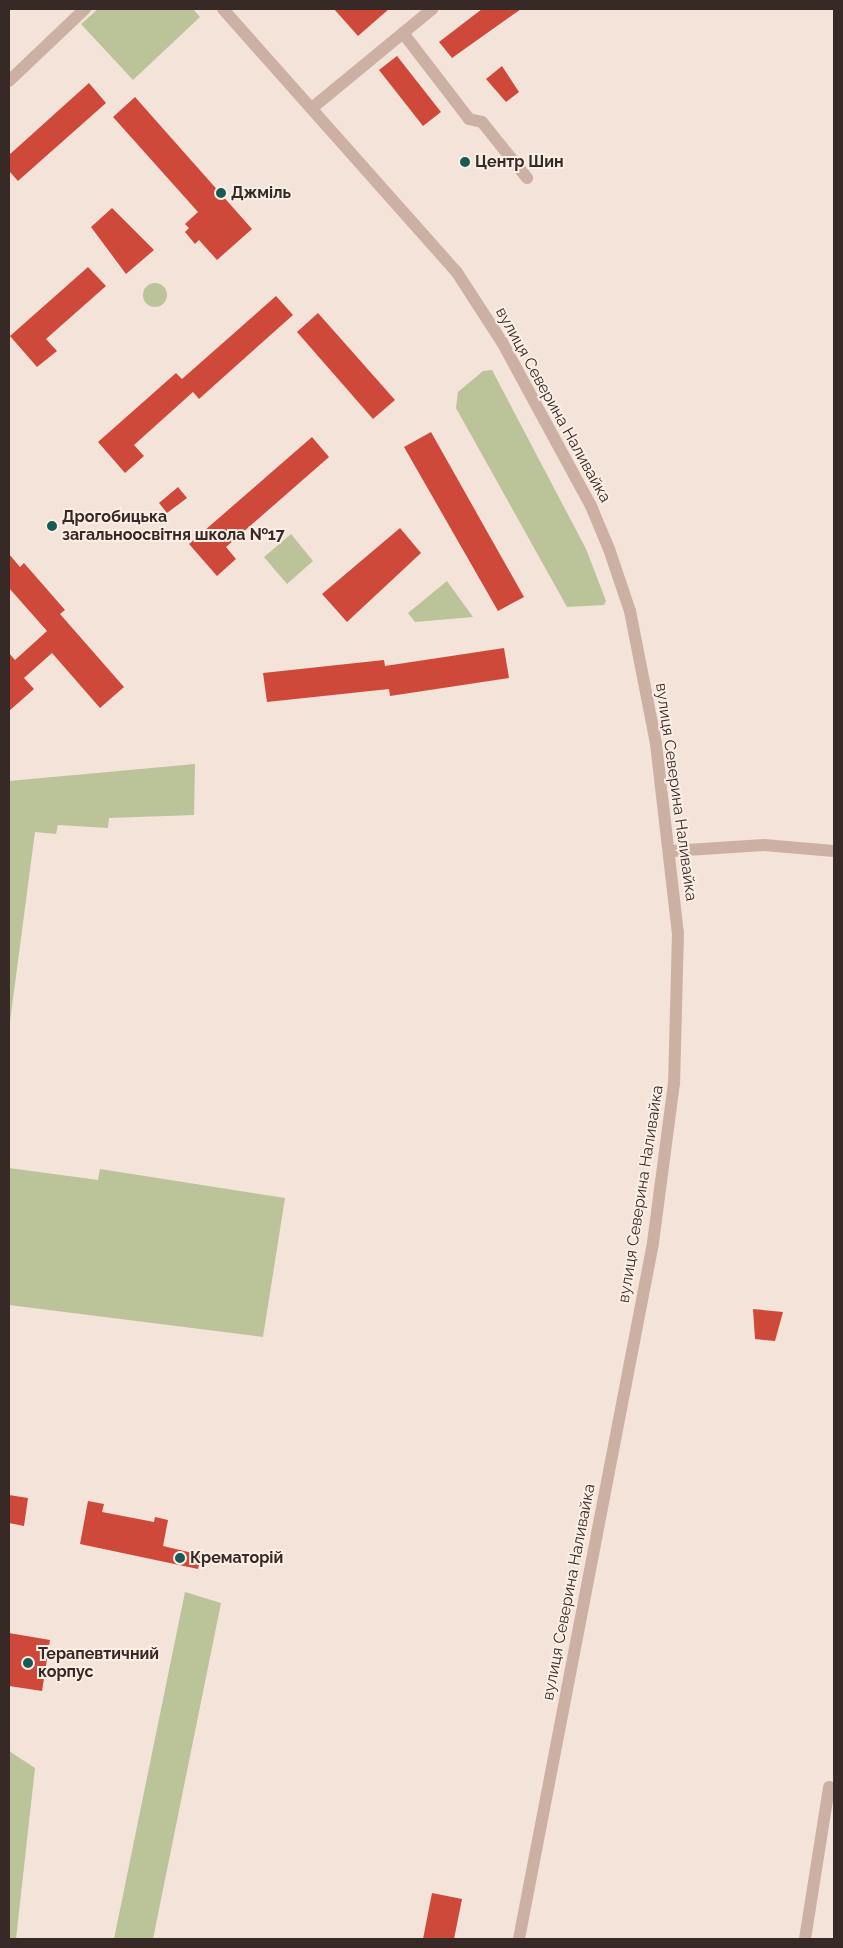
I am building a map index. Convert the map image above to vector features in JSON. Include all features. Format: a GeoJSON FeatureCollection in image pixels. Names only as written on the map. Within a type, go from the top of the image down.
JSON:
{"type":"FeatureCollection","features":[{"type":"Feature","properties":{"kind":"street"},"geometry":{"type":"LineString","coordinates":[[9,81],[85,9]]}},
{"type":"Feature","properties":{"kind":"street","name":"вулиця Северина Наливайка"},"geometry":{"type":"LineString","coordinates":[[222,9],[419,227],[480,306],[591,506],[630,611],[672,851],[678,1013],[654,1233],[519,1939]]}},
{"type":"Feature","properties":{"kind":"street"},"geometry":{"type":"LineString","coordinates":[[312,108],[432,9]]}},
{"type":"Feature","properties":{"kind":"street"},"geometry":{"type":"LineString","coordinates":[[403,33],[469,118],[482,122],[527,178]]}},
{"type":"Feature","properties":{"kind":"street"},"geometry":{"type":"LineString","coordinates":[[672,851],[764,845],[834,851]]}},
{"type":"Feature","properties":{"kind":"street"},"geometry":{"type":"LineString","coordinates":[[806,1939],[829,1787]]}},
{"type":"Feature","properties":{"kind":"green space"},"geometry":{"type":"Polygon","coordinates":[[[98,9],[193,9],[200,17],[133,80],[81,24],[98,9]]]}},
{"type":"Feature","properties":{"kind":"green space"},"geometry":{"type":"Polygon","coordinates":[[[155,283],[160,284],[166,290],[166,300],[160,306],[155,307],[150,306],[144,300],[143,295],[144,290],[150,284],[155,283]]]}},
{"type":"Feature","properties":{"kind":"green space"},"geometry":{"type":"Polygon","coordinates":[[[492,370],[586,549],[606,601],[604,605],[567,607],[456,408],[458,392],[483,371],[492,370]]]}},
{"type":"Feature","properties":{"kind":"green space"},"geometry":{"type":"Polygon","coordinates":[[[291,534],[313,561],[287,584],[264,557],[291,534]]]}},
{"type":"Feature","properties":{"kind":"green space"},"geometry":{"type":"Polygon","coordinates":[[[447,581],[473,617],[415,622],[408,613],[447,581]]]}},
{"type":"Feature","properties":{"kind":"green space"},"geometry":{"type":"Polygon","coordinates":[[[195,764],[194,815],[109,818],[108,828],[58,825],[56,834],[35,832],[9,1029],[9,781],[195,764]]]}},
{"type":"Feature","properties":{"kind":"green space"},"geometry":{"type":"Polygon","coordinates":[[[9,1168],[98,1180],[100,1169],[285,1198],[263,1337],[9,1305],[9,1168]]]}},
{"type":"Feature","properties":{"kind":"green space"},"geometry":{"type":"Polygon","coordinates":[[[185,1592],[221,1603],[153,1939],[114,1939],[185,1592]]]}},
{"type":"Feature","properties":{"kind":"green space"},"geometry":{"type":"Polygon","coordinates":[[[9,1751],[35,1768],[16,1939],[9,1939],[9,1751]]]}},
{"type":"Feature","properties":{"kind":"building"},"geometry":{"type":"Polygon","coordinates":[[[334,9],[389,9],[358,36],[334,9]]]}},
{"type":"Feature","properties":{"kind":"building"},"geometry":{"type":"Polygon","coordinates":[[[482,9],[521,9],[452,58],[439,42],[482,9]]]}},
{"type":"Feature","properties":{"kind":"building"},"geometry":{"type":"Polygon","coordinates":[[[397,56],[441,112],[423,126],[379,70],[397,56]]]}},
{"type":"Feature","properties":{"kind":"building"},"geometry":{"type":"Polygon","coordinates":[[[502,66],[519,92],[506,102],[486,79],[502,66]]]}},
{"type":"Feature","properties":{"kind":"building"},"geometry":{"type":"Polygon","coordinates":[[[89,83],[106,103],[18,181],[9,171],[9,155],[89,83]]]}},
{"type":"Feature","properties":{"kind":"building"},"geometry":{"type":"Polygon","coordinates":[[[135,97],[252,229],[217,260],[199,240],[195,244],[185,232],[189,228],[185,224],[198,212],[113,117],[135,97]]]}},
{"type":"Feature","properties":{"kind":"building"},"geometry":{"type":"Polygon","coordinates":[[[112,208],[154,250],[126,274],[91,227],[112,208]]]}},
{"type":"Feature","properties":{"kind":"building"},"geometry":{"type":"Polygon","coordinates":[[[88,267],[106,286],[46,339],[57,351],[37,367],[10,336],[88,267]]]}},
{"type":"Feature","properties":{"kind":"building"},"geometry":{"type":"Polygon","coordinates":[[[276,296],[293,315],[199,399],[193,392],[134,445],[144,456],[125,473],[98,442],[176,373],[182,379],[276,296]]]}},
{"type":"Feature","properties":{"kind":"building"},"geometry":{"type":"Polygon","coordinates":[[[318,313],[395,400],[373,419],[297,332],[318,313]]]}},
{"type":"Feature","properties":{"kind":"building"},"geometry":{"type":"Polygon","coordinates":[[[431,432],[524,597],[498,611],[404,447],[431,432]]]}},
{"type":"Feature","properties":{"kind":"building"},"geometry":{"type":"Polygon","coordinates":[[[312,437],[329,457],[226,547],[236,559],[217,576],[189,544],[312,437]]]}},
{"type":"Feature","properties":{"kind":"building"},"geometry":{"type":"Polygon","coordinates":[[[178,487],[187,498],[167,513],[159,503],[178,487]]]}},
{"type":"Feature","properties":{"kind":"building"},"geometry":{"type":"Polygon","coordinates":[[[400,528],[421,553],[347,622],[322,594],[400,528]]]}},
{"type":"Feature","properties":{"kind":"building"},"geometry":{"type":"Polygon","coordinates":[[[9,554],[20,567],[24,563],[65,610],[60,614],[124,687],[100,708],[52,653],[24,678],[34,689],[9,711],[9,653],[15,660],[47,631],[9,588],[9,554]]]}},
{"type":"Feature","properties":{"kind":"building"},"geometry":{"type":"Polygon","coordinates":[[[504,648],[509,678],[390,696],[389,689],[267,702],[263,673],[384,660],[385,666],[504,648]]]}},
{"type":"Feature","properties":{"kind":"building"},"geometry":{"type":"Polygon","coordinates":[[[753,1309],[783,1312],[775,1341],[755,1339],[753,1309]]]}},
{"type":"Feature","properties":{"kind":"building"},"geometry":{"type":"Polygon","coordinates":[[[9,1495],[28,1498],[24,1526],[9,1523],[9,1495]]]}},
{"type":"Feature","properties":{"kind":"building"},"geometry":{"type":"Polygon","coordinates":[[[88,1501],[104,1504],[102,1512],[154,1522],[155,1517],[168,1520],[163,1546],[201,1555],[198,1569],[80,1544],[88,1501]]]}},
{"type":"Feature","properties":{"kind":"building","name":"Терапевтичний корпус"},"geometry":{"type":"Polygon","coordinates":[[[9,1633],[50,1640],[42,1691],[9,1686],[9,1633]]]}},
{"type":"Feature","properties":{"kind":"building"},"geometry":{"type":"Polygon","coordinates":[[[432,1893],[462,1899],[454,1939],[423,1939],[432,1893]]]}},
{"type":"Feature","properties":{"kind":"place","name":"Центр Шин"},"geometry":{"type":"Point","coordinates":[465,162]}},
{"type":"Feature","properties":{"kind":"place","name":"Джміль"},"geometry":{"type":"Point","coordinates":[221,193]}},
{"type":"Feature","properties":{"kind":"place","name":"Дрогобицька загальноосвітня школа №17"},"geometry":{"type":"Point","coordinates":[52,526]}},
{"type":"Feature","properties":{"kind":"place","name":"Крематорій"},"geometry":{"type":"Point","coordinates":[180,1558]}},
{"type":"Feature","properties":{"kind":"place","name":"Терапевтичний корпус"},"geometry":{"type":"Point","coordinates":[28,1663]}}]}
